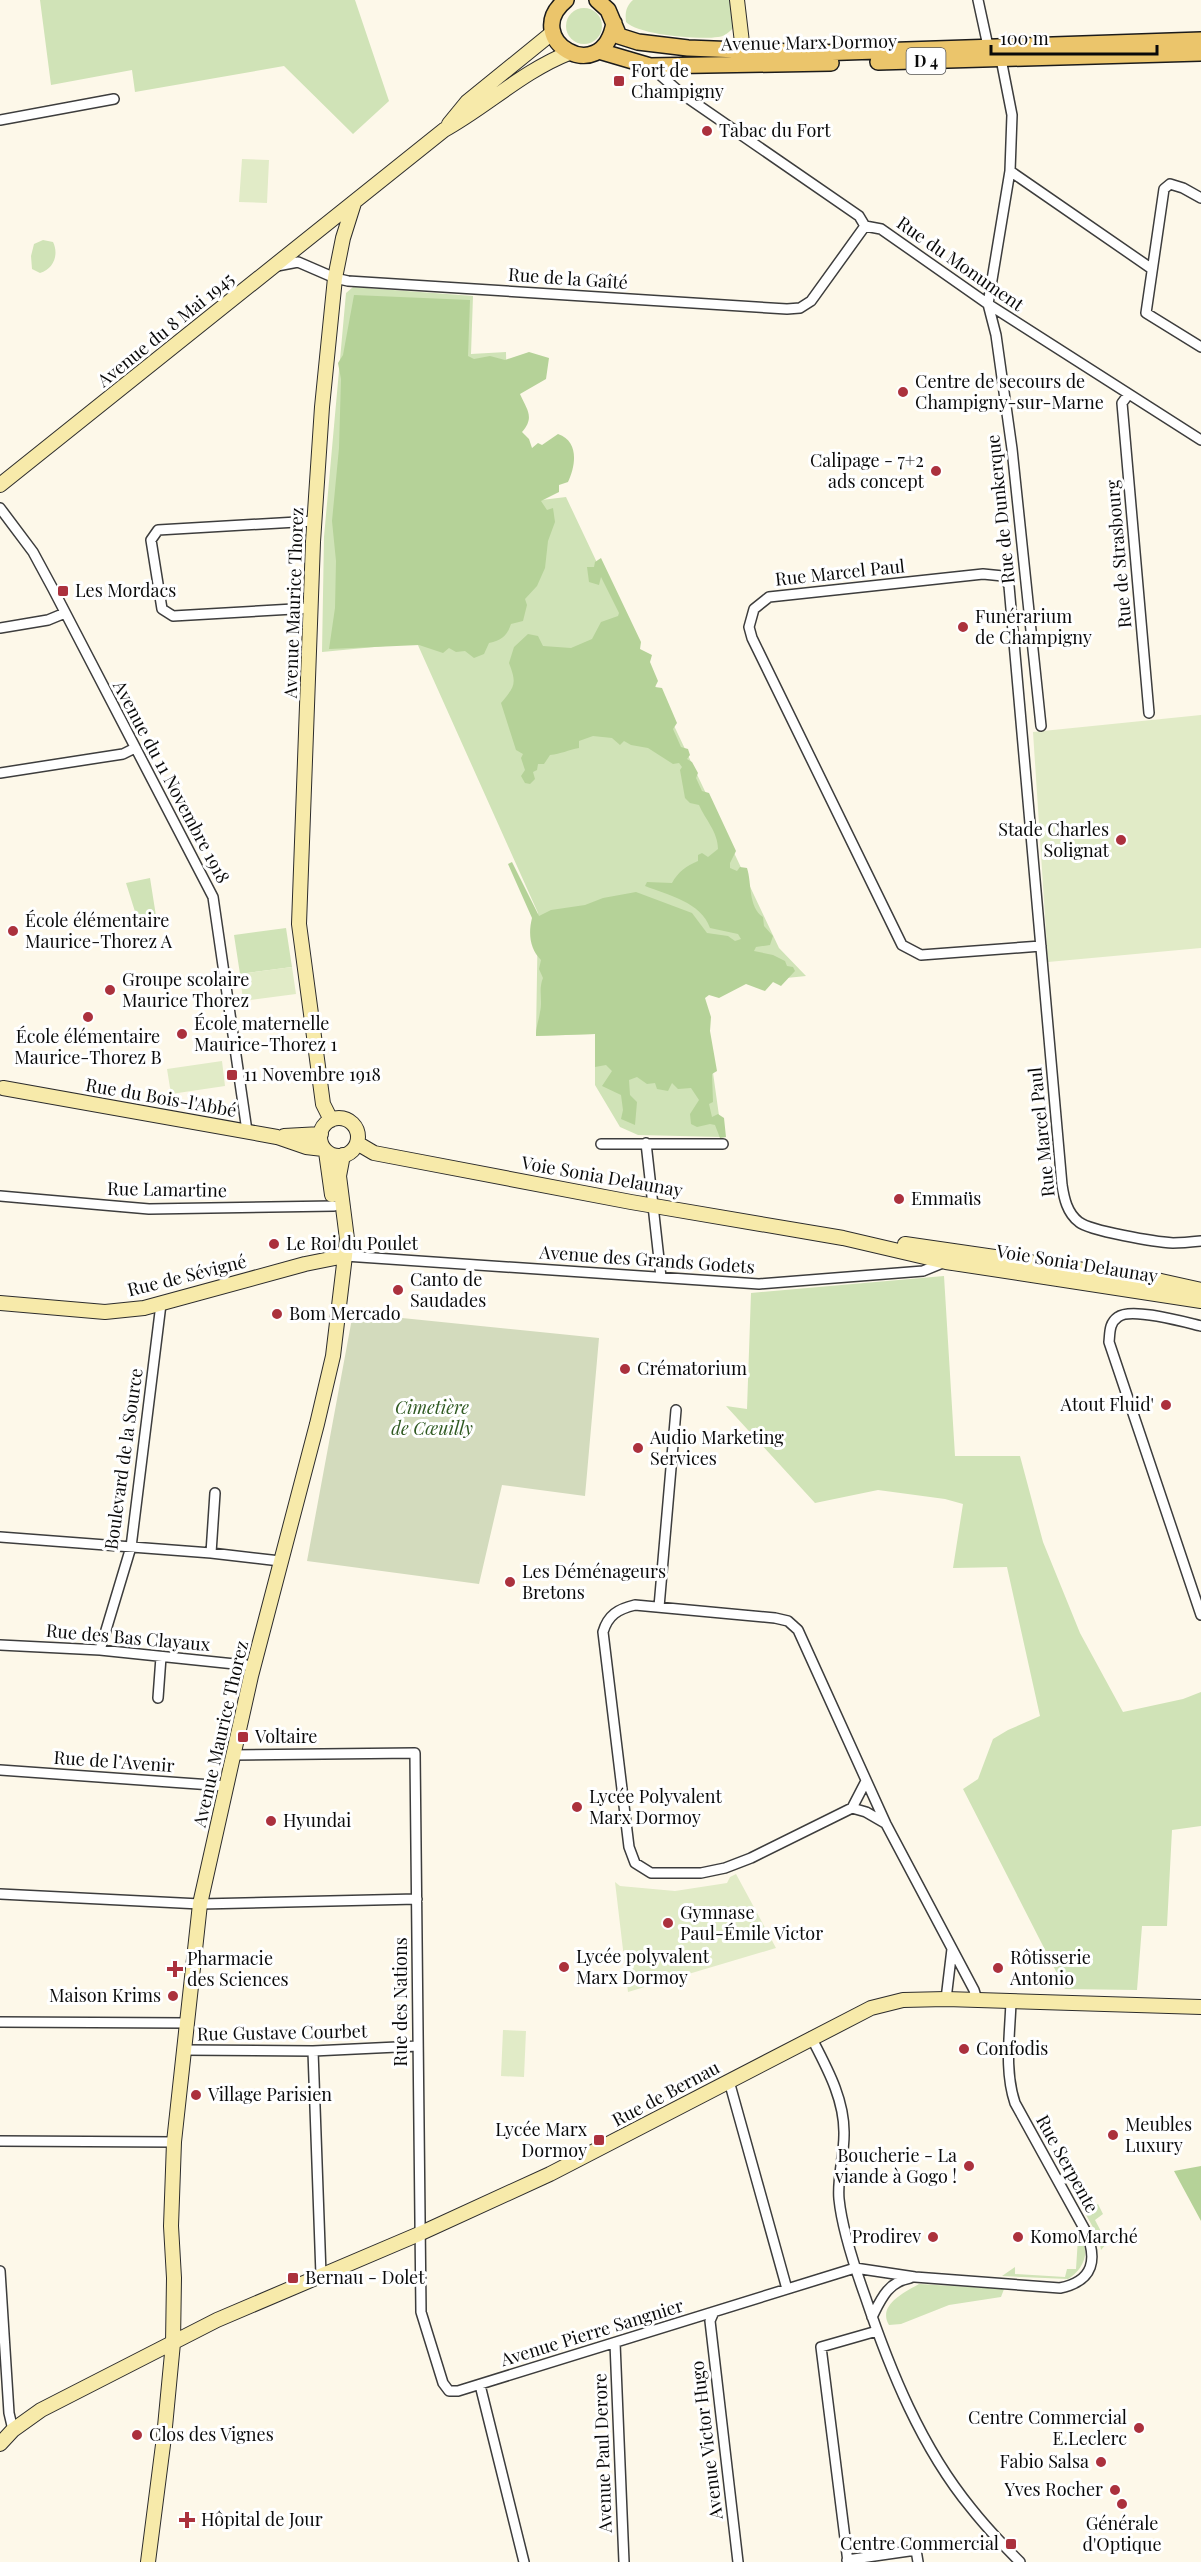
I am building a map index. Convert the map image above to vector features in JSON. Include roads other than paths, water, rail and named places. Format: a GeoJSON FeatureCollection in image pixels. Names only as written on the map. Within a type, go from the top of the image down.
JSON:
{"type":"FeatureCollection","features":[{"type":"Feature","properties":{"kind":"main road"},"geometry":{"type":"LineString","coordinates":[[737,0],[743,51]]}},
{"type":"Feature","properties":{"kind":"main road"},"geometry":{"type":"LineString","coordinates":[[557,2],[552,33],[560,47],[568,53],[587,56],[599,51],[608,43],[614,23],[604,1]]}},
{"type":"Feature","properties":{"kind":"main road","name":"Avenue Marx Dormoy"},"geometry":{"type":"LineString","coordinates":[[614,23],[619,36],[638,42],[743,51],[880,52],[988,46],[1102,45],[1201,40]]}},
{"type":"Feature","properties":{"kind":"main road"},"geometry":{"type":"LineString","coordinates":[[444,130],[467,102],[552,33]]}},
{"type":"Feature","properties":{"kind":"main road","name":"Avenue Marx Dormoy"},"geometry":{"type":"LineString","coordinates":[[599,51],[650,66],[1201,53]]}},
{"type":"Feature","properties":{"kind":"main road"},"geometry":{"type":"LineString","coordinates":[[354,203],[444,130],[468,117],[540,66],[568,53]]}},
{"type":"Feature","properties":{"kind":"main road","name":"Avenue du 8 Mai 1945"},"geometry":{"type":"LineString","coordinates":[[0,485],[354,203]]}},
{"type":"Feature","properties":{"kind":"main road","name":"Avenue Maurice Thorez"},"geometry":{"type":"LineString","coordinates":[[331,1120],[323,1104],[299,924],[314,521],[322,407],[335,278],[343,238],[354,203]]}},
{"type":"Feature","properties":{"kind":"main road","name":"Rue du Bois-l'Abbé"},"geometry":{"type":"LineString","coordinates":[[1,1088],[247,1131],[325,1150]]}},
{"type":"Feature","properties":{"kind":"main road"},"geometry":{"type":"LineString","coordinates":[[339,1118],[348,1120],[354,1126],[358,1134],[357,1143],[349,1153],[343,1155],[325,1150],[321,1134],[325,1125],[331,1120],[339,1118]]}},
{"type":"Feature","properties":{"kind":"main road","name":"Rue du Bois-l'Abbé"},"geometry":{"type":"LineString","coordinates":[[277,1137],[321,1134]]}},
{"type":"Feature","properties":{"kind":"main road","name":"Voie Sonia Delaunay"},"geometry":{"type":"LineString","coordinates":[[357,1143],[374,1153],[652,1205],[1201,1301]]}},
{"type":"Feature","properties":{"kind":"main road","name":"Avenue Maurice Thorez"},"geometry":{"type":"LineString","coordinates":[[325,1150],[338,1240],[345,1256]]}},
{"type":"Feature","properties":{"kind":"main road","name":"Avenue Maurice Thorez"},"geometry":{"type":"LineString","coordinates":[[148,2562],[164,2437],[174,2278],[171,2226],[174,2142],[201,1904],[232,1755],[333,1356],[347,1239],[339,1176],[343,1155]]}},
{"type":"Feature","properties":{"kind":"main road","name":"Rue de Sévigné"},"geometry":{"type":"LineString","coordinates":[[0,1303],[105,1312],[161,1304],[304,1264],[345,1256]]}},
{"type":"Feature","properties":{"kind":"main road","name":"Voie Sonia Delaunay"},"geometry":{"type":"LineString","coordinates":[[951,1256],[1150,1280],[1201,1290]]}},
{"type":"Feature","properties":{"kind":"main road","name":"Rue de Bernau"},"geometry":{"type":"LineString","coordinates":[[0,2444],[13,2430],[41,2410],[217,2320],[419,2234],[554,2172],[811,2037],[871,2008],[903,2000],[946,1999],[1201,2007]]}},
{"type":"Feature","properties":{"kind":"street"},"geometry":{"type":"LineString","coordinates":[[978,0],[988,46],[1001,59]]}},
{"type":"Feature","properties":{"kind":"street","name":"Rue de Dunkerque"},"geometry":{"type":"LineString","coordinates":[[1001,59],[1012,115],[1010,171],[988,304],[996,335],[1012,449],[1041,726]]}},
{"type":"Feature","properties":{"kind":"street","name":"Rue du Monument"},"geometry":{"type":"LineString","coordinates":[[650,66],[682,94],[859,216],[865,226],[881,229],[988,304],[1201,440]]}},
{"type":"Feature","properties":{"kind":"street"},"geometry":{"type":"LineString","coordinates":[[0,120],[114,99]]}},
{"type":"Feature","properties":{"kind":"street"},"geometry":{"type":"LineString","coordinates":[[1010,171],[1152,269]]}},
{"type":"Feature","properties":{"kind":"street"},"geometry":{"type":"LineString","coordinates":[[1201,198],[1170,184],[1164,189],[1146,313],[1201,347]]}},
{"type":"Feature","properties":{"kind":"street","name":"Rue de la Gaîté"},"geometry":{"type":"LineString","coordinates":[[274,266],[298,262],[335,278],[676,303],[800,308],[811,301],[865,226]]}},
{"type":"Feature","properties":{"kind":"street","name":"Rue de Strasbourg"},"geometry":{"type":"LineString","coordinates":[[1128,395],[1122,403],[1149,714]]}},
{"type":"Feature","properties":{"kind":"street","name":"Avenue du 11 Novembre 1918"},"geometry":{"type":"LineString","coordinates":[[0,508],[33,552],[213,897],[247,1131]]}},
{"type":"Feature","properties":{"kind":"street"},"geometry":{"type":"LineString","coordinates":[[311,608],[173,616],[162,609],[151,540],[158,530],[314,521]]}},
{"type":"Feature","properties":{"kind":"street","name":"Rue Marcel Paul"},"geometry":{"type":"LineString","coordinates":[[1041,946],[921,955],[902,945],[752,638],[750,618],[759,602],[769,597],[790,593],[982,574],[1003,576],[1009,586],[1064,1199],[1071,1215],[1080,1224],[1104,1231],[1172,1243],[1201,1241]]}},
{"type":"Feature","properties":{"kind":"street"},"geometry":{"type":"LineString","coordinates":[[0,628],[48,620],[65,613]]}},
{"type":"Feature","properties":{"kind":"street"},"geometry":{"type":"LineString","coordinates":[[0,773],[123,754],[135,748]]}},
{"type":"Feature","properties":{"kind":"street"},"geometry":{"type":"LineString","coordinates":[[646,1143],[661,1277]]}},
{"type":"Feature","properties":{"kind":"street"},"geometry":{"type":"LineString","coordinates":[[601,1144],[723,1144]]}},
{"type":"Feature","properties":{"kind":"street","name":"Rue Lamartine"},"geometry":{"type":"LineString","coordinates":[[0,1196],[149,1209],[334,1206]]}},
{"type":"Feature","properties":{"kind":"street","name":"Avenue des Grands Godets"},"geometry":{"type":"LineString","coordinates":[[345,1256],[759,1284],[924,1271],[951,1256]]}},
{"type":"Feature","properties":{"kind":"street","name":"Boulevard de la Source"},"geometry":{"type":"LineString","coordinates":[[100,1650],[131,1548],[161,1304]]}},
{"type":"Feature","properties":{"kind":"street"},"geometry":{"type":"LineString","coordinates":[[1201,1326],[1129,1312],[1117,1317],[1110,1328],[1109,1342],[1201,1615]]}},
{"type":"Feature","properties":{"kind":"street"},"geometry":{"type":"LineString","coordinates":[[659,1607],[676,1410]]}},
{"type":"Feature","properties":{"kind":"street"},"geometry":{"type":"LineString","coordinates":[[211,1553],[215,1493]]}},
{"type":"Feature","properties":{"kind":"street"},"geometry":{"type":"LineString","coordinates":[[0,1538],[211,1553],[280,1562]]}},
{"type":"Feature","properties":{"kind":"street"},"geometry":{"type":"LineString","coordinates":[[866,1781],[852,1808],[751,1858],[725,1868],[674,1875],[651,1873],[635,1863],[629,1847],[603,1632],[612,1614],[621,1608],[635,1605],[659,1607],[775,1618],[788,1621],[798,1630],[886,1824],[977,2000]]}},
{"type":"Feature","properties":{"kind":"street","name":"Rue des Bas Clayaux"},"geometry":{"type":"LineString","coordinates":[[0,1645],[100,1650],[254,1666]]}},
{"type":"Feature","properties":{"kind":"street"},"geometry":{"type":"LineString","coordinates":[[158,1698],[160,1657]]}},
{"type":"Feature","properties":{"kind":"street","name":"Rue des Nations"},"geometry":{"type":"LineString","coordinates":[[232,1755],[415,1753],[421,2312],[443,2383],[449,2391],[480,2385]]}},
{"type":"Feature","properties":{"kind":"street","name":"Rue de l’Avenir"},"geometry":{"type":"LineString","coordinates":[[0,1770],[226,1786]]}},
{"type":"Feature","properties":{"kind":"street"},"geometry":{"type":"LineString","coordinates":[[852,1808],[866,1812],[886,1824]]}},
{"type":"Feature","properties":{"kind":"street"},"geometry":{"type":"LineString","coordinates":[[0,1894],[201,1904],[417,1899]]}},
{"type":"Feature","properties":{"kind":"street"},"geometry":{"type":"LineString","coordinates":[[946,1999],[952,1949]]}},
{"type":"Feature","properties":{"kind":"street","name":"Rue Serpente"},"geometry":{"type":"LineString","coordinates":[[855,2268],[915,2277],[1060,2288],[1076,2285],[1090,2268],[1092,2252],[1085,2230],[1015,2103],[1011,2091],[1008,2073],[1011,2001]]}},
{"type":"Feature","properties":{"kind":"street"},"geometry":{"type":"LineString","coordinates":[[0,2022],[186,2023]]}},
{"type":"Feature","properties":{"kind":"street"},"geometry":{"type":"LineString","coordinates":[[811,2037],[830,2074],[843,2114],[844,2134],[839,2199],[855,2268],[877,2331],[901,2390],[933,2453],[970,2507],[1020,2562]]}},
{"type":"Feature","properties":{"kind":"street","name":"Rue Gustave Courbet"},"geometry":{"type":"LineString","coordinates":[[184,2050],[313,2051],[418,2046]]}},
{"type":"Feature","properties":{"kind":"street"},"geometry":{"type":"LineString","coordinates":[[313,2051],[321,2275]]}},
{"type":"Feature","properties":{"kind":"street"},"geometry":{"type":"LineString","coordinates":[[729,2081],[787,2289]]}},
{"type":"Feature","properties":{"kind":"street"},"geometry":{"type":"LineString","coordinates":[[0,2141],[174,2142]]}},
{"type":"Feature","properties":{"kind":"street","name":"Avenue Pierre Sangnier"},"geometry":{"type":"LineString","coordinates":[[480,2385],[855,2268]]}},
{"type":"Feature","properties":{"kind":"street"},"geometry":{"type":"LineString","coordinates":[[0,2271],[9,2413],[13,2430]]}},
{"type":"Feature","properties":{"kind":"street","name":"Rue Serpente"},"geometry":{"type":"LineString","coordinates":[[872,2317],[886,2290],[902,2279],[915,2277]]}},
{"type":"Feature","properties":{"kind":"street","name":"Avenue Victor Hugo"},"geometry":{"type":"LineString","coordinates":[[713,2314],[710,2321],[738,2562]]}},
{"type":"Feature","properties":{"kind":"street"},"geometry":{"type":"LineString","coordinates":[[877,2331],[821,2347],[847,2561],[916,2550],[918,2562]]}},
{"type":"Feature","properties":{"kind":"street","name":"Avenue Paul Derore"},"geometry":{"type":"LineString","coordinates":[[615,2343],[624,2562]]}},
{"type":"Feature","properties":{"kind":"street"},"geometry":{"type":"LineString","coordinates":[[480,2385],[524,2562]]}},
{"type":"Feature","properties":{"kind":"place","name":"Fort de Champigny"},"geometry":{"type":"Point","coordinates":[619,81]}},
{"type":"Feature","properties":{"kind":"place","name":"Tabac du Fort"},"geometry":{"type":"Point","coordinates":[707,131]}},
{"type":"Feature","properties":{"kind":"place","name":"Centre de secours de Champigny-sur-Marne"},"geometry":{"type":"Point","coordinates":[903,392]}},
{"type":"Feature","properties":{"kind":"place","name":"Calipage - 7+2 ads concept"},"geometry":{"type":"Point","coordinates":[936,471]}},
{"type":"Feature","properties":{"kind":"place","name":"Les Mordacs"},"geometry":{"type":"Point","coordinates":[63,591]}},
{"type":"Feature","properties":{"kind":"place","name":"Funérarium de Champigny"},"geometry":{"type":"Point","coordinates":[963,627]}},
{"type":"Feature","properties":{"kind":"place","name":"Stade Charles Solignat"},"geometry":{"type":"Point","coordinates":[1121,840]}},
{"type":"Feature","properties":{"kind":"place","name":"École élémentaire Maurice-Thorez A"},"geometry":{"type":"Point","coordinates":[13,931]}},
{"type":"Feature","properties":{"kind":"place","name":"Groupe scolaire Maurice Thorez"},"geometry":{"type":"Point","coordinates":[110,990]}},
{"type":"Feature","properties":{"kind":"place","name":"École élémentaire Maurice-Thorez B"},"geometry":{"type":"Point","coordinates":[88,1017]}},
{"type":"Feature","properties":{"kind":"place","name":"École maternelle Maurice-Thorez 1"},"geometry":{"type":"Point","coordinates":[182,1034]}},
{"type":"Feature","properties":{"kind":"place","name":"11 Novembre 1918"},"geometry":{"type":"Point","coordinates":[232,1075]}},
{"type":"Feature","properties":{"kind":"place","name":"Emmaüs"},"geometry":{"type":"Point","coordinates":[899,1199]}},
{"type":"Feature","properties":{"kind":"place","name":"Le Roi du Poulet"},"geometry":{"type":"Point","coordinates":[274,1244]}},
{"type":"Feature","properties":{"kind":"place","name":"Canto de Saudades"},"geometry":{"type":"Point","coordinates":[398,1290]}},
{"type":"Feature","properties":{"kind":"place","name":"Bom Mercado"},"geometry":{"type":"Point","coordinates":[277,1314]}},
{"type":"Feature","properties":{"kind":"place","name":"Crématorium"},"geometry":{"type":"Point","coordinates":[625,1369]}},
{"type":"Feature","properties":{"kind":"place","name":"Atout Fluid'"},"geometry":{"type":"Point","coordinates":[1166,1405]}},
{"type":"Feature","properties":{"kind":"place","name":"Audio Marketing Services"},"geometry":{"type":"Point","coordinates":[638,1448]}},
{"type":"Feature","properties":{"kind":"place","name":"Les Déménageurs Bretons"},"geometry":{"type":"Point","coordinates":[510,1582]}},
{"type":"Feature","properties":{"kind":"place","name":"Voltaire"},"geometry":{"type":"Point","coordinates":[243,1737]}},
{"type":"Feature","properties":{"kind":"place","name":"Lycée Polyvalent Marx Dormoy"},"geometry":{"type":"Point","coordinates":[577,1807]}},
{"type":"Feature","properties":{"kind":"place","name":"Hyundai"},"geometry":{"type":"Point","coordinates":[271,1821]}},
{"type":"Feature","properties":{"kind":"place","name":"Gymnase Paul-Émile Victor"},"geometry":{"type":"Point","coordinates":[668,1923]}},
{"type":"Feature","properties":{"kind":"place","name":"Lycée polyvalent Marx Dormoy"},"geometry":{"type":"Point","coordinates":[564,1967]}},
{"type":"Feature","properties":{"kind":"place","name":"Rôtisserie Antonio"},"geometry":{"type":"Point","coordinates":[998,1968]}},
{"type":"Feature","properties":{"kind":"place","name":"Pharmacie des Sciences"},"geometry":{"type":"Point","coordinates":[175,1969]}},
{"type":"Feature","properties":{"kind":"place","name":"Maison Krims"},"geometry":{"type":"Point","coordinates":[173,1996]}},
{"type":"Feature","properties":{"kind":"place","name":"Confodis"},"geometry":{"type":"Point","coordinates":[964,2049]}},
{"type":"Feature","properties":{"kind":"place","name":"Village Parisien"},"geometry":{"type":"Point","coordinates":[196,2095]}},
{"type":"Feature","properties":{"kind":"place","name":"Meubles Luxury"},"geometry":{"type":"Point","coordinates":[1113,2135]}},
{"type":"Feature","properties":{"kind":"place","name":"Lycée Marx Dormoy"},"geometry":{"type":"Point","coordinates":[599,2140]}},
{"type":"Feature","properties":{"kind":"place","name":"Boucherie - La viande à Gogo !"},"geometry":{"type":"Point","coordinates":[969,2166]}},
{"type":"Feature","properties":{"kind":"place","name":"Prodirev"},"geometry":{"type":"Point","coordinates":[933,2237]}},
{"type":"Feature","properties":{"kind":"place","name":"KomoMarché"},"geometry":{"type":"Point","coordinates":[1018,2237]}},
{"type":"Feature","properties":{"kind":"place","name":"Bernau - Dolet"},"geometry":{"type":"Point","coordinates":[293,2278]}},
{"type":"Feature","properties":{"kind":"place","name":"Centre Commercial E.Leclerc"},"geometry":{"type":"Point","coordinates":[1139,2428]}},
{"type":"Feature","properties":{"kind":"place","name":"Clos des Vignes"},"geometry":{"type":"Point","coordinates":[137,2435]}},
{"type":"Feature","properties":{"kind":"place","name":"Fabio Salsa"},"geometry":{"type":"Point","coordinates":[1101,2462]}},
{"type":"Feature","properties":{"kind":"place","name":"Yves Rocher"},"geometry":{"type":"Point","coordinates":[1115,2490]}},
{"type":"Feature","properties":{"kind":"place","name":"Générale d'Optique"},"geometry":{"type":"Point","coordinates":[1122,2504]}},
{"type":"Feature","properties":{"kind":"place","name":"Hôpital de Jour"},"geometry":{"type":"Point","coordinates":[187,2520]}},
{"type":"Feature","properties":{"kind":"place","name":"Centre Commercial"},"geometry":{"type":"Point","coordinates":[1011,2544]}},
{"type":"Feature","properties":{"kind":"park label","name":"Cimetière de Cœuilly"},"geometry":{"type":"Point","coordinates":[432,1418]}}]}
